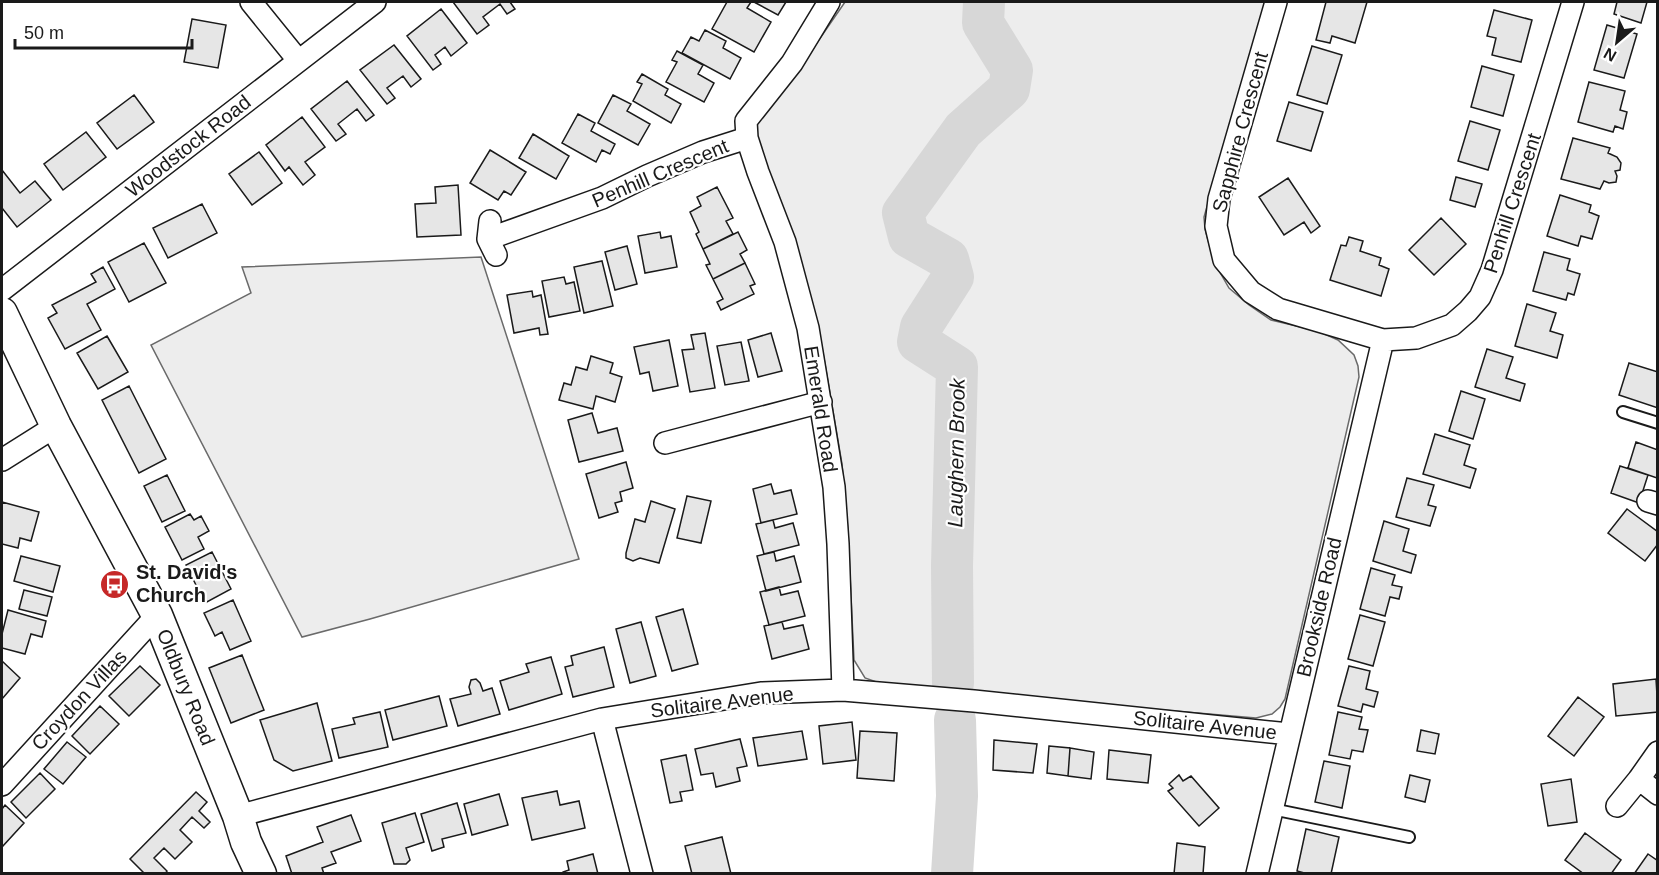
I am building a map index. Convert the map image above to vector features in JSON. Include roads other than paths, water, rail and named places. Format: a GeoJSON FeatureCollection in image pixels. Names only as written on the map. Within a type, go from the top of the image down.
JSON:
{"type":"FeatureCollection","features":[{"type":"Feature","properties":{"kind":"street"},"geometry":{"type":"LineString","coordinates":[[250,2],[298,60]]}},
{"type":"Feature","properties":{"kind":"street","name":"Woodstock Road"},"geometry":{"type":"LineString","coordinates":[[2,290],[375,2]]}},
{"type":"Feature","properties":{"kind":"street","name":"Penhill Crescent"},"geometry":{"type":"LineString","coordinates":[[491,238],[602,198],[703,152],[747,138],[746,121],[792,63],[829,2]]}},
{"type":"Feature","properties":{"kind":"street","name":"Sapphire Crescent"},"geometry":{"type":"LineString","coordinates":[[1276,2],[1219,199],[1216,226],[1224,260],[1251,292],[1278,309],[1383,340]]}},
{"type":"Feature","properties":{"kind":"street","name":"Penhill Crescent"},"geometry":{"type":"LineString","coordinates":[[1383,340],[1416,338],[1452,326],[1479,297],[1492,270],[1573,2]]}},
{"type":"Feature","properties":{"kind":"street","name":"Emerald Road"},"geometry":{"type":"LineString","coordinates":[[747,138],[785,242],[808,328],[821,402],[834,487],[843,690]]}},
{"type":"Feature","properties":{"kind":"street","name":"Oldbury Road"},"geometry":{"type":"LineString","coordinates":[[2,313],[56,426],[157,615],[238,816],[246,842],[261,873]]}},
{"type":"Feature","properties":{"kind":"street","name":"Brookside Road"},"geometry":{"type":"LineString","coordinates":[[1257,873],[1383,340]]}},
{"type":"Feature","properties":{"kind":"street"},"geometry":{"type":"LineString","coordinates":[[665,443],[821,402]]}},
{"type":"Feature","properties":{"kind":"street"},"geometry":{"type":"LineString","coordinates":[[2,460],[56,426]]}},
{"type":"Feature","properties":{"kind":"street","name":"Croydon Villas"},"geometry":{"type":"LineString","coordinates":[[2,785],[157,615]]}},
{"type":"Feature","properties":{"kind":"street","name":"Solitaire Avenue"},"geometry":{"type":"LineString","coordinates":[[238,816],[602,719],[761,693],[843,690],[974,701],[1289,734]]}},
{"type":"Feature","properties":{"kind":"street"},"geometry":{"type":"LineString","coordinates":[[602,719],[642,873]]}},
{"type":"Feature","properties":{"kind":"street"},"geometry":{"type":"LineString","coordinates":[[1617,806],[1658,752]]}},
{"type":"Feature","properties":{"kind":"street"},"geometry":{"type":"LineString","coordinates":[[1639,779],[1658,794]]}},
{"type":"Feature","properties":{"kind":"lane"},"geometry":{"type":"LineString","coordinates":[[1623,412],[1658,423]]}},
{"type":"Feature","properties":{"kind":"lane"},"geometry":{"type":"LineString","coordinates":[[1272,808],[1409,837]]}},
{"type":"Feature","properties":{"kind":"waterway","name":"Laughern Brook"},"geometry":{"type":"LineString","coordinates":[[953,683],[952,566],[957,367],[918,342],[921,327],[953,277],[948,259],[909,237],[903,213],[963,130],[1009,89],[1012,70],[983,23],[984,2]]}},
{"type":"Feature","properties":{"kind":"waterway","name":"Laughern Brook"},"geometry":{"type":"LineString","coordinates":[[952,874],[957,796],[955,720]]}},
{"type":"Feature","properties":{"kind":"place","name":"St. David's Church"},"geometry":{"type":"Point","coordinates":[115,584]}}]}
